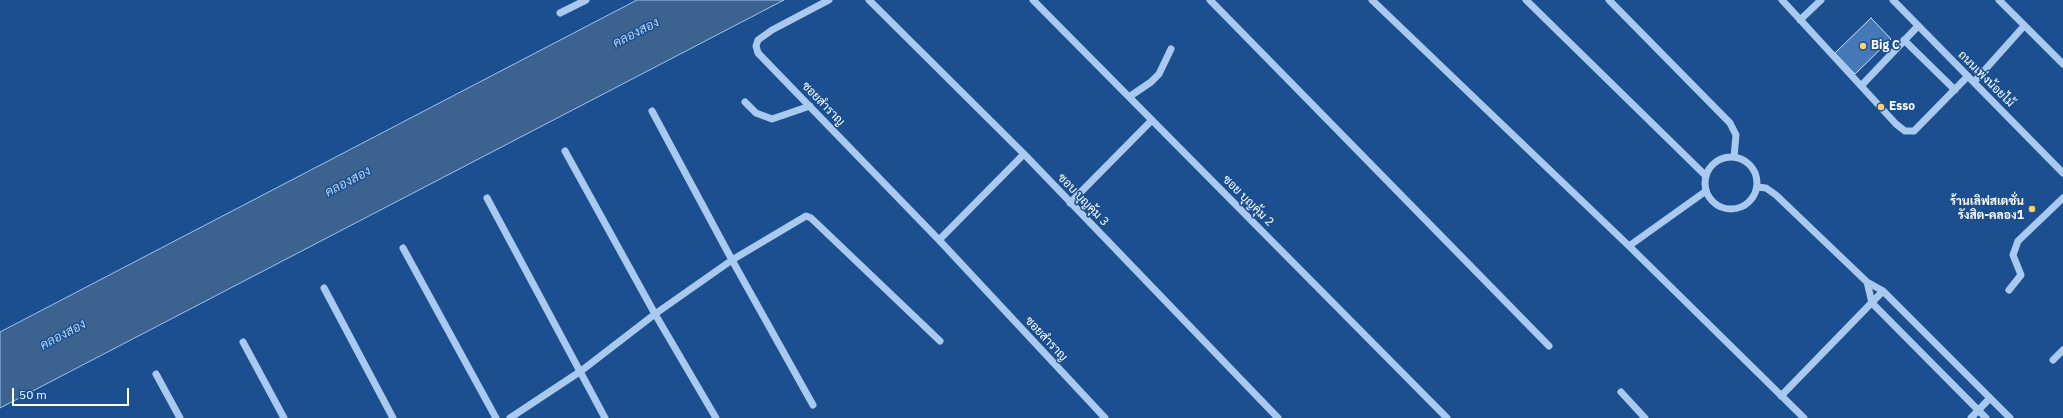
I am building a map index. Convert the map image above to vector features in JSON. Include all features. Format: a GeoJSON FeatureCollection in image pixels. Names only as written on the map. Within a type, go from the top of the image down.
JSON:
{"type":"FeatureCollection","features":[{"type":"Feature","properties":{"kind":"street"},"geometry":{"type":"LineString","coordinates":[[560,14],[586,0]]}},
{"type":"Feature","properties":{"kind":"street","name":"ซอยสำราญ"},"geometry":{"type":"LineString","coordinates":[[829,0],[772,30],[758,40],[756,46],[758,53],[939,240],[1105,418]]}},
{"type":"Feature","properties":{"kind":"street","name":"ซอบ บุญคุ้ม 3"},"geometry":{"type":"LineString","coordinates":[[869,0],[1024,154],[1278,418]]}},
{"type":"Feature","properties":{"kind":"street","name":"ซอย บุญคุ้ม 2"},"geometry":{"type":"LineString","coordinates":[[1033,0],[1447,418]]}},
{"type":"Feature","properties":{"kind":"street"},"geometry":{"type":"LineString","coordinates":[[1210,0],[1548,346]]}},
{"type":"Feature","properties":{"kind":"street"},"geometry":{"type":"LineString","coordinates":[[1372,0],[1629,246],[1804,418]]}},
{"type":"Feature","properties":{"kind":"street"},"geometry":{"type":"LineString","coordinates":[[1526,0],[1706,176]]}},
{"type":"Feature","properties":{"kind":"street"},"geometry":{"type":"LineString","coordinates":[[1609,0],[1730,123],[1736,135],[1734,157]]}},
{"type":"Feature","properties":{"kind":"street"},"geometry":{"type":"LineString","coordinates":[[1782,0],[1896,124],[1905,131],[1914,131],[1968,76]]}},
{"type":"Feature","properties":{"kind":"street"},"geometry":{"type":"LineString","coordinates":[[1800,20],[1821,0]]}},
{"type":"Feature","properties":{"kind":"street","name":"ถนนเพ่งน้อยไม้"},"geometry":{"type":"LineString","coordinates":[[1893,0],[2063,173]]}},
{"type":"Feature","properties":{"kind":"street"},"geometry":{"type":"LineString","coordinates":[[1999,0],[2063,64]]}},
{"type":"Feature","properties":{"kind":"street"},"geometry":{"type":"LineString","coordinates":[[1861,86],[1918,26]]}},
{"type":"Feature","properties":{"kind":"street"},"geometry":{"type":"LineString","coordinates":[[1974,82],[2024,26]]}},
{"type":"Feature","properties":{"kind":"street"},"geometry":{"type":"LineString","coordinates":[[1904,40],[1955,90]]}},
{"type":"Feature","properties":{"kind":"street"},"geometry":{"type":"LineString","coordinates":[[1129,97],[1151,82],[1159,74],[1171,49]]}},
{"type":"Feature","properties":{"kind":"street"},"geometry":{"type":"LineString","coordinates":[[745,102],[756,113],[772,119],[810,106]]}},
{"type":"Feature","properties":{"kind":"street"},"geometry":{"type":"LineString","coordinates":[[652,111],[732,260],[813,405]]}},
{"type":"Feature","properties":{"kind":"street"},"geometry":{"type":"LineString","coordinates":[[1070,203],[1152,120]]}},
{"type":"Feature","properties":{"kind":"street"},"geometry":{"type":"LineString","coordinates":[[565,151],[655,314],[716,418]]}},
{"type":"Feature","properties":{"kind":"street"},"geometry":{"type":"LineString","coordinates":[[939,240],[1024,154]]}},
{"type":"Feature","properties":{"kind":"street"},"geometry":{"type":"LineString","coordinates":[[1734,157],[1743,160],[1754,169],[1757,178],[1757,187],[1752,200],[1745,206],[1736,210],[1724,209],[1716,205],[1710,199],[1706,191],[1706,176],[1714,163],[1722,158],[1734,157]]}},
{"type":"Feature","properties":{"kind":"street"},"geometry":{"type":"LineString","coordinates":[[1757,187],[1766,188],[1776,195],[1867,282],[1883,291],[2010,418]]}},
{"type":"Feature","properties":{"kind":"street"},"geometry":{"type":"LineString","coordinates":[[1629,246],[1706,191]]}},
{"type":"Feature","properties":{"kind":"street"},"geometry":{"type":"LineString","coordinates":[[487,198],[606,418]]}},
{"type":"Feature","properties":{"kind":"street"},"geometry":{"type":"LineString","coordinates":[[2009,290],[2021,275],[2013,255],[2018,241],[2063,198]]}},
{"type":"Feature","properties":{"kind":"street"},"geometry":{"type":"LineString","coordinates":[[510,418],[581,371],[655,314],[732,260],[802,218],[811,218],[940,341]]}},
{"type":"Feature","properties":{"kind":"street"},"geometry":{"type":"LineString","coordinates":[[403,248],[496,418]]}},
{"type":"Feature","properties":{"kind":"street"},"geometry":{"type":"LineString","coordinates":[[1867,282],[1872,303],[1986,418]]}},
{"type":"Feature","properties":{"kind":"street"},"geometry":{"type":"LineString","coordinates":[[324,288],[393,418]]}},
{"type":"Feature","properties":{"kind":"street"},"geometry":{"type":"LineString","coordinates":[[1781,396],[1883,291]]}},
{"type":"Feature","properties":{"kind":"street"},"geometry":{"type":"LineString","coordinates":[[243,342],[284,418]]}},
{"type":"Feature","properties":{"kind":"street"},"geometry":{"type":"LineString","coordinates":[[2053,360],[2063,350]]}},
{"type":"Feature","properties":{"kind":"street"},"geometry":{"type":"LineString","coordinates":[[156,374],[180,418]]}},
{"type":"Feature","properties":{"kind":"street"},"geometry":{"type":"LineString","coordinates":[[1621,392],[1644,418]]}},
{"type":"Feature","properties":{"kind":"street"},"geometry":{"type":"LineString","coordinates":[[1970,418],[1990,398]]}},
{"type":"Feature","properties":{"kind":"water","name":"คลองสอง"},"geometry":{"type":"Polygon","coordinates":[[[637,0],[784,0],[0,408],[0,332],[637,0]]]}},
{"type":"Feature","properties":{"kind":"building","name":"Big C"},"geometry":{"type":"Polygon","coordinates":[[[1871,18],[1891,39],[1855,74],[1835,53],[1871,18]]]}},
{"type":"Feature","properties":{"kind":"place","name":"Big C"},"geometry":{"type":"Point","coordinates":[1863,46]}},
{"type":"Feature","properties":{"kind":"place","name":"Esso"},"geometry":{"type":"Point","coordinates":[1881,107]}},
{"type":"Feature","properties":{"kind":"place","name":"ร้านเลิฟสเตชั่น รังสิต-คลอง1"},"geometry":{"type":"Point","coordinates":[2032,209]}}]}
